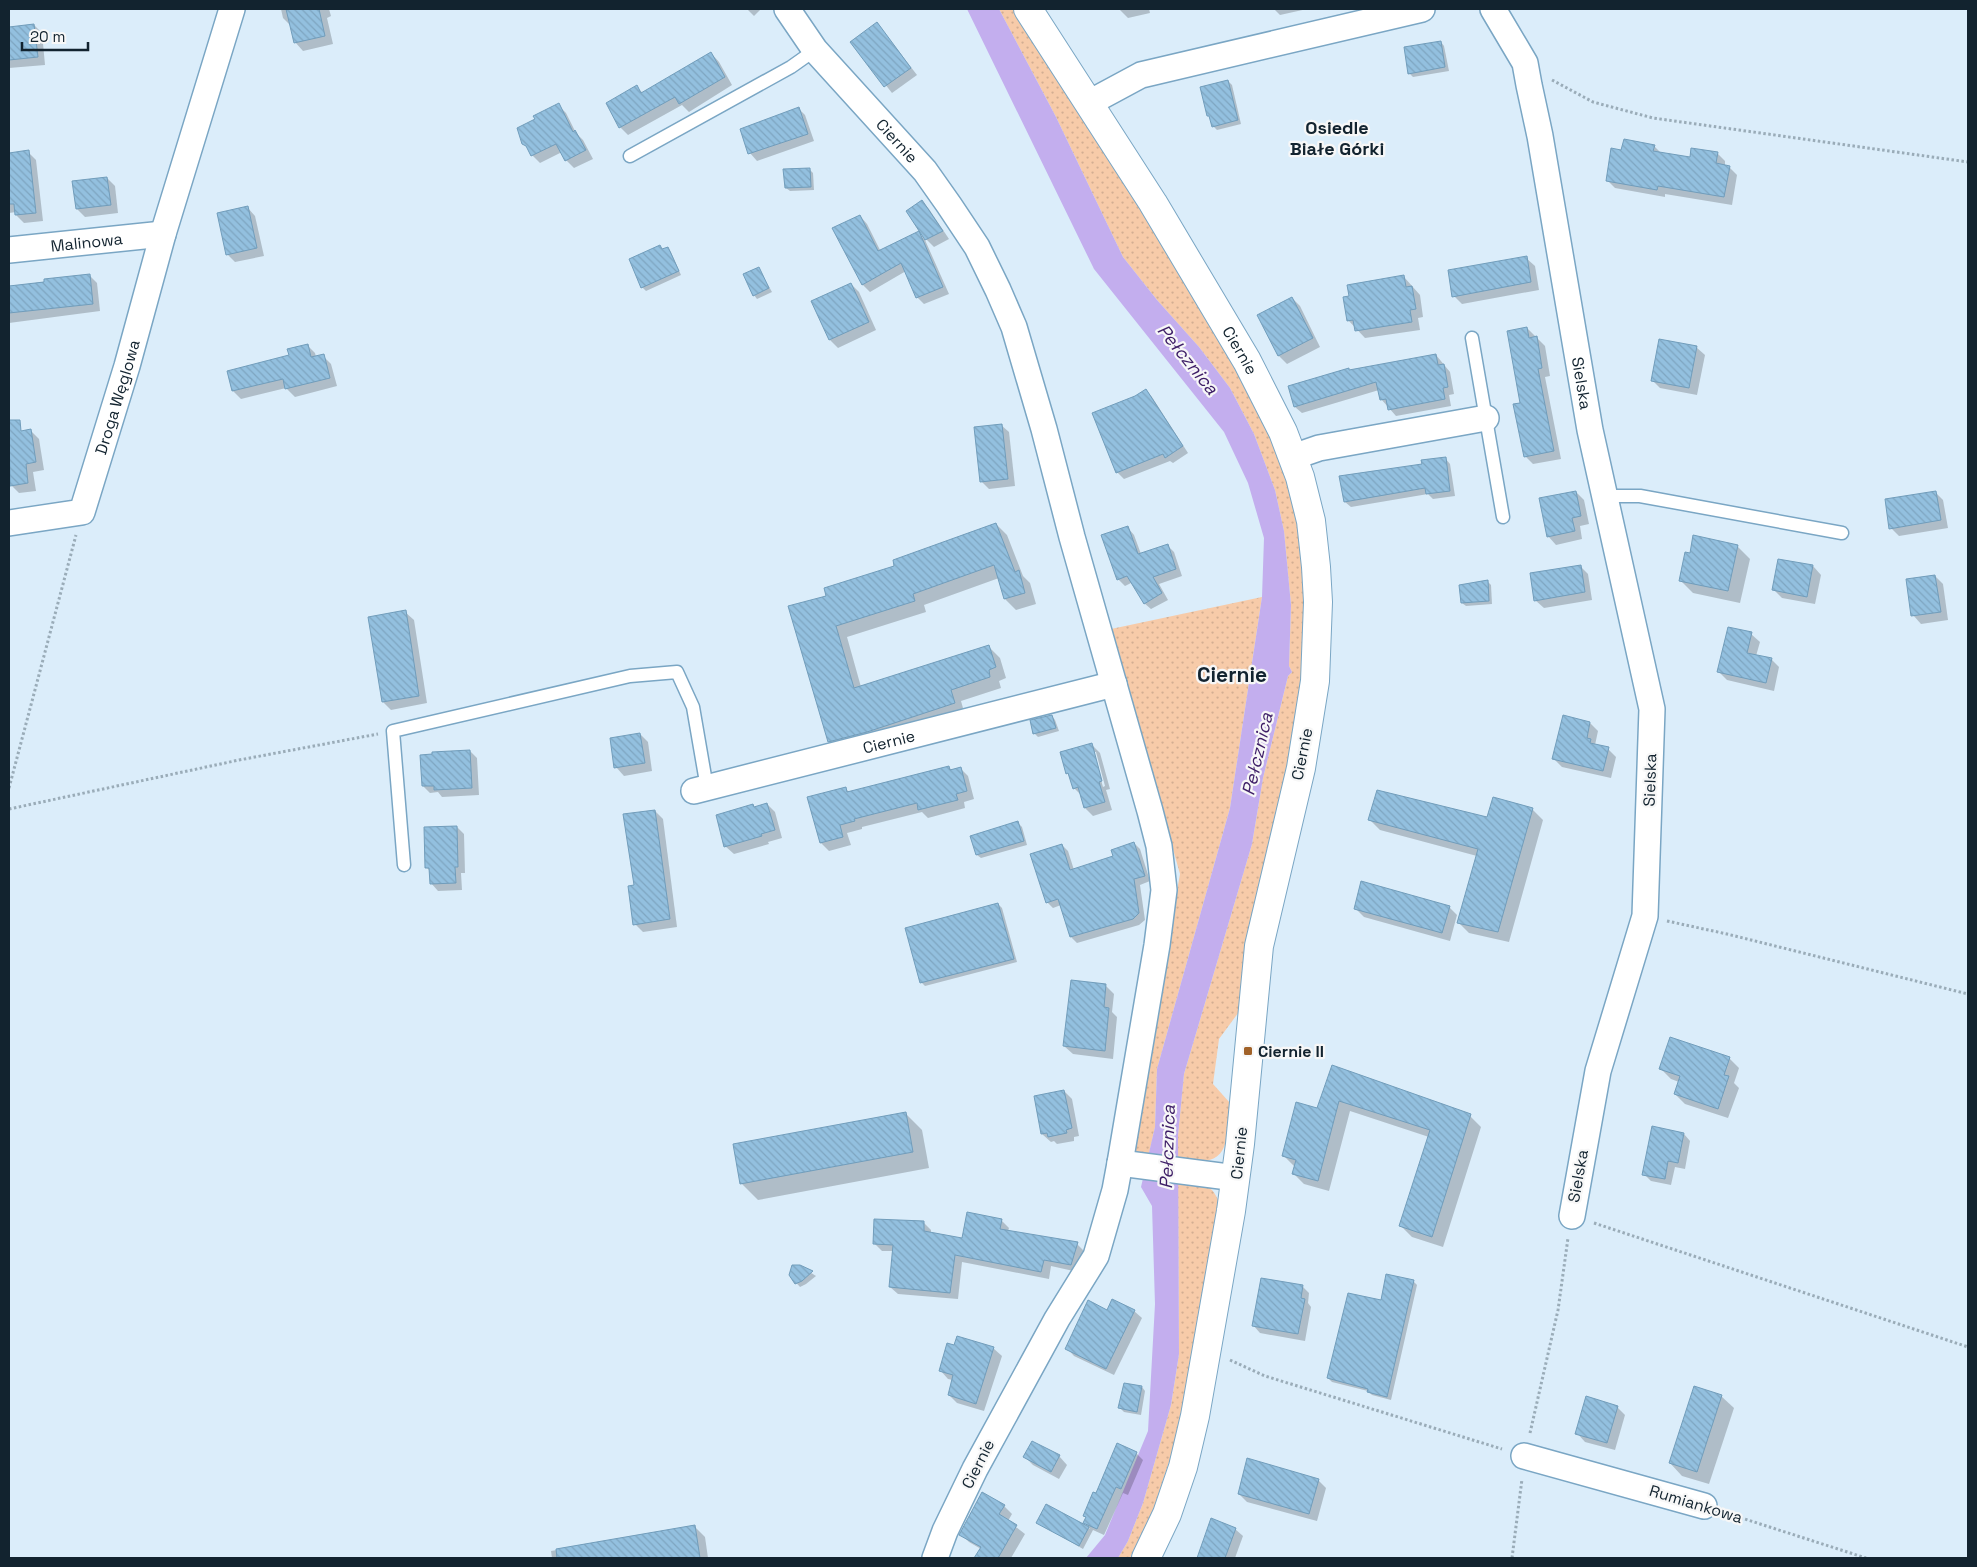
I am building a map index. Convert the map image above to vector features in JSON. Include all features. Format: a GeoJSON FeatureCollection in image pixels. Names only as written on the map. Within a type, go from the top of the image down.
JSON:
{"type":"FeatureCollection","features":[{"type":"Feature","properties":{"kind":"street","name":"Droga Węglowa"},"geometry":{"type":"LineString","coordinates":[[82,512],[127,366],[163,234],[232,9]]}},
{"type":"Feature","properties":{"kind":"street","name":"Ciernie"},"geometry":{"type":"LineString","coordinates":[[787,9],[815,50],[925,171],[950,205],[977,247],[1014,327],[1159,846],[1164,890],[1132,1165],[1115,1190],[1096,1256],[1057,1319],[975,1468],[934,1558]]}},
{"type":"Feature","properties":{"kind":"street","name":"Ciernie"},"geometry":{"type":"LineString","coordinates":[[1028,9],[1154,203],[1247,361],[1283,432],[1300,477],[1311,521],[1316,567],[1318,602],[1315,681],[1300,768],[1259,946],[1236,1178],[1195,1416],[1183,1467],[1166,1514],[1146,1558]]}},
{"type":"Feature","properties":{"kind":"street"},"geometry":{"type":"LineString","coordinates":[[1089,103],[1141,75],[1422,9]]}},
{"type":"Feature","properties":{"kind":"street","name":"Sielska"},"geometry":{"type":"LineString","coordinates":[[1493,9],[1525,64],[1540,136],[1590,430],[1652,709],[1645,916],[1598,1071],[1572,1216]]}},
{"type":"Feature","properties":{"kind":"street","name":"Malinowa"},"geometry":{"type":"LineString","coordinates":[[9,250],[163,234]]}},
{"type":"Feature","properties":{"kind":"street"},"geometry":{"type":"LineString","coordinates":[[1293,457],[1319,448],[1486,418]]}},
{"type":"Feature","properties":{"kind":"street"},"geometry":{"type":"LineString","coordinates":[[9,523],[82,512]]}},
{"type":"Feature","properties":{"kind":"street","name":"Ciernie"},"geometry":{"type":"LineString","coordinates":[[700,790],[1114,684]]}},
{"type":"Feature","properties":{"kind":"street"},"geometry":{"type":"LineString","coordinates":[[1132,1165],[1236,1178]]}},
{"type":"Feature","properties":{"kind":"street","name":"Rumiankowa"},"geometry":{"type":"LineString","coordinates":[[1524,1456],[1704,1506]]}},
{"type":"Feature","properties":{"kind":"lane"},"geometry":{"type":"LineString","coordinates":[[630,156],[792,68],[815,50]]}},
{"type":"Feature","properties":{"kind":"lane"},"geometry":{"type":"LineString","coordinates":[[1472,338],[1503,517]]}},
{"type":"Feature","properties":{"kind":"lane"},"geometry":{"type":"LineString","coordinates":[[1605,496],[1640,496],[1842,533]]}},
{"type":"Feature","properties":{"kind":"lane"},"geometry":{"type":"LineString","coordinates":[[404,866],[393,731],[630,676],[677,672],[694,707],[700,790]]}},
{"type":"Feature","properties":{"kind":"path"},"geometry":{"type":"LineString","coordinates":[[1525,64],[1593,102],[1653,118],[1968,162]]}},
{"type":"Feature","properties":{"kind":"path"},"geometry":{"type":"LineString","coordinates":[[9,788],[82,512]]}},
{"type":"Feature","properties":{"kind":"path"},"geometry":{"type":"LineString","coordinates":[[9,809],[239,760],[393,731]]}},
{"type":"Feature","properties":{"kind":"path"},"geometry":{"type":"LineString","coordinates":[[1645,916],[1727,934],[1968,994]]}},
{"type":"Feature","properties":{"kind":"path"},"geometry":{"type":"LineString","coordinates":[[1572,1216],[1968,1347]]}},
{"type":"Feature","properties":{"kind":"path","name":"Sielska"},"geometry":{"type":"LineString","coordinates":[[1512,1558],[1524,1456],[1558,1310],[1572,1216]]}},
{"type":"Feature","properties":{"kind":"path"},"geometry":{"type":"LineString","coordinates":[[1206,1350],[1265,1376],[1524,1456]]}},
{"type":"Feature","properties":{"kind":"path","name":"Rumiankowa"},"geometry":{"type":"LineString","coordinates":[[1704,1506],[1866,1558]]}},
{"type":"Feature","properties":{"kind":"shaded area"},"geometry":{"type":"Polygon","coordinates":[[[999,9],[1017,9],[1240,368],[1291,481],[1306,566],[1306,678],[1244,1005],[1219,1039],[1213,1084],[1230,1103],[1226,1142],[1217,1157],[1208,1161],[1178,1161],[1178,1135],[1184,1074],[1252,844],[1263,778],[1288,676],[1292,672],[1289,666],[1291,605],[1284,531],[1275,490],[1254,434],[1230,388],[1199,347],[1157,300],[1123,257],[1056,117],[999,9]]]}},
{"type":"Feature","properties":{"kind":"shaded area"},"geometry":{"type":"Polygon","coordinates":[[[1262,597],[1230,808],[1157,1069],[1155,1127],[1148,1158],[1140,1157],[1135,1151],[1134,1130],[1180,874],[1111,629],[1262,597]]]}},
{"type":"Feature","properties":{"kind":"shaded area"},"geometry":{"type":"Polygon","coordinates":[[[1178,1180],[1201,1184],[1211,1189],[1221,1209],[1173,1463],[1169,1462],[1154,1508],[1130,1558],[1118,1558],[1128,1541],[1143,1503],[1171,1405],[1179,1354],[1178,1180]]]}},
{"type":"Feature","properties":{"kind":"water","name":"Pełcznica"},"geometry":{"type":"Polygon","coordinates":[[[967,9],[999,9],[1056,117],[1123,257],[1157,300],[1199,347],[1230,388],[1254,434],[1275,490],[1284,531],[1291,605],[1289,666],[1292,672],[1288,676],[1263,778],[1252,844],[1184,1074],[1178,1135],[1179,1354],[1171,1405],[1143,1503],[1128,1541],[1118,1558],[1086,1558],[1105,1535],[1148,1431],[1155,1304],[1152,1206],[1141,1187],[1155,1127],[1157,1069],[1230,808],[1262,597],[1264,538],[1248,483],[1224,432],[1094,269],[967,9]]]}},
{"type":"Feature","properties":{"kind":"building"},"geometry":{"type":"Polygon","coordinates":[[[286,9],[319,9],[325,36],[294,43],[286,9]]]}},
{"type":"Feature","properties":{"kind":"building"},"geometry":{"type":"Polygon","coordinates":[[[877,22],[911,68],[884,87],[850,42],[877,22]]]}},
{"type":"Feature","properties":{"kind":"building"},"geometry":{"type":"Polygon","coordinates":[[[34,24],[38,57],[9,60],[9,27],[34,24]]]}},
{"type":"Feature","properties":{"kind":"building"},"geometry":{"type":"Polygon","coordinates":[[[1441,41],[1445,67],[1408,74],[1404,47],[1441,41]]]}},
{"type":"Feature","properties":{"kind":"building"},"geometry":{"type":"Polygon","coordinates":[[[711,52],[725,77],[679,104],[675,97],[619,128],[606,103],[637,85],[641,93],[711,52]]]}},
{"type":"Feature","properties":{"kind":"building"},"geometry":{"type":"Polygon","coordinates":[[[1228,80],[1238,120],[1212,127],[1209,116],[1207,116],[1200,87],[1228,80]]]}},
{"type":"Feature","properties":{"kind":"building"},"geometry":{"type":"Polygon","coordinates":[[[559,103],[573,132],[575,130],[586,150],[565,161],[556,144],[531,156],[526,146],[522,144],[517,128],[535,119],[533,116],[559,103]]]}},
{"type":"Feature","properties":{"kind":"building"},"geometry":{"type":"Polygon","coordinates":[[[799,107],[808,134],[748,154],[740,129],[799,107]]]}},
{"type":"Feature","properties":{"kind":"building"},"geometry":{"type":"Polygon","coordinates":[[[1624,139],[1655,145],[1653,151],[1690,157],[1691,148],[1718,152],[1716,163],[1730,166],[1724,197],[1658,186],[1657,190],[1606,181],[1611,148],[1621,150],[1624,139]]]}},
{"type":"Feature","properties":{"kind":"building"},"geometry":{"type":"Polygon","coordinates":[[[29,150],[36,213],[15,215],[14,204],[9,204],[9,153],[29,150]]]}},
{"type":"Feature","properties":{"kind":"building"},"geometry":{"type":"Polygon","coordinates":[[[810,168],[811,187],[785,188],[783,169],[810,168]]]}},
{"type":"Feature","properties":{"kind":"building"},"geometry":{"type":"Polygon","coordinates":[[[107,177],[111,205],[76,209],[72,181],[107,177]]]}},
{"type":"Feature","properties":{"kind":"building"},"geometry":{"type":"Polygon","coordinates":[[[922,200],[943,231],[925,240],[906,211],[922,200]]]}},
{"type":"Feature","properties":{"kind":"building"},"geometry":{"type":"Polygon","coordinates":[[[248,206],[257,248],[226,255],[217,213],[248,206]]]}},
{"type":"Feature","properties":{"kind":"building"},"geometry":{"type":"Polygon","coordinates":[[[860,215],[878,251],[919,231],[943,287],[916,298],[901,263],[862,285],[832,228],[860,215]]]}},
{"type":"Feature","properties":{"kind":"building"},"geometry":{"type":"Polygon","coordinates":[[[660,245],[662,249],[668,247],[679,271],[641,288],[629,259],[660,245]]]}},
{"type":"Feature","properties":{"kind":"building"},"geometry":{"type":"Polygon","coordinates":[[[1527,256],[1531,282],[1452,297],[1448,270],[1527,256]]]}},
{"type":"Feature","properties":{"kind":"building"},"geometry":{"type":"Polygon","coordinates":[[[759,267],[769,288],[753,296],[743,274],[759,267]]]}},
{"type":"Feature","properties":{"kind":"building"},"geometry":{"type":"Polygon","coordinates":[[[90,274],[93,304],[9,313],[9,286],[44,282],[44,279],[90,274]]]}},
{"type":"Feature","properties":{"kind":"building"},"geometry":{"type":"Polygon","coordinates":[[[1404,275],[1406,287],[1412,286],[1416,309],[1410,310],[1412,322],[1355,331],[1353,320],[1347,321],[1343,297],[1349,296],[1347,285],[1404,275]]]}},
{"type":"Feature","properties":{"kind":"building"},"geometry":{"type":"Polygon","coordinates":[[[851,283],[869,322],[829,340],[811,301],[851,283]]]}},
{"type":"Feature","properties":{"kind":"building"},"geometry":{"type":"Polygon","coordinates":[[[1292,297],[1313,338],[1278,356],[1257,315],[1292,297]]]}},
{"type":"Feature","properties":{"kind":"building"},"geometry":{"type":"Polygon","coordinates":[[[1527,327],[1529,338],[1537,336],[1542,368],[1538,369],[1554,451],[1524,457],[1513,404],[1520,403],[1507,331],[1527,327]]]}},
{"type":"Feature","properties":{"kind":"building"},"geometry":{"type":"Polygon","coordinates":[[[1659,339],[1697,346],[1689,388],[1651,381],[1659,339]]]}},
{"type":"Feature","properties":{"kind":"building"},"geometry":{"type":"Polygon","coordinates":[[[308,344],[311,357],[324,354],[330,378],[285,389],[283,379],[232,391],[227,371],[289,355],[287,349],[308,344]]]}},
{"type":"Feature","properties":{"kind":"building"},"geometry":{"type":"Polygon","coordinates":[[[1436,354],[1438,365],[1444,364],[1448,387],[1443,388],[1445,399],[1388,410],[1386,399],[1380,400],[1376,382],[1294,407],[1288,386],[1349,368],[1349,370],[1436,354]]]}},
{"type":"Feature","properties":{"kind":"building"},"geometry":{"type":"Polygon","coordinates":[[[1146,389],[1183,446],[1165,458],[1163,454],[1116,473],[1092,413],[1135,396],[1146,389]]]}},
{"type":"Feature","properties":{"kind":"building"},"geometry":{"type":"Polygon","coordinates":[[[9,420],[20,420],[21,431],[31,429],[36,462],[26,464],[28,483],[10,486],[9,420]]]}},
{"type":"Feature","properties":{"kind":"building"},"geometry":{"type":"Polygon","coordinates":[[[1002,424],[1008,479],[980,482],[974,427],[1002,424]]]}},
{"type":"Feature","properties":{"kind":"building"},"geometry":{"type":"Polygon","coordinates":[[[1446,457],[1450,491],[1426,494],[1425,488],[1344,502],[1339,476],[1422,464],[1421,460],[1446,457]]]}},
{"type":"Feature","properties":{"kind":"building"},"geometry":{"type":"Polygon","coordinates":[[[1576,491],[1581,516],[1572,518],[1575,531],[1547,537],[1539,498],[1576,491]]]}},
{"type":"Feature","properties":{"kind":"building"},"geometry":{"type":"Polygon","coordinates":[[[1936,491],[1941,520],[1889,529],[1885,499],[1936,491]]]}},
{"type":"Feature","properties":{"kind":"building"},"geometry":{"type":"Polygon","coordinates":[[[996,523],[1015,572],[1019,570],[1025,593],[1004,599],[994,565],[913,594],[915,601],[836,626],[854,688],[989,645],[996,667],[989,670],[990,677],[951,690],[955,703],[867,732],[828,742],[788,606],[826,596],[824,588],[894,566],[893,560],[996,523]]]}},
{"type":"Feature","properties":{"kind":"building"},"geometry":{"type":"Polygon","coordinates":[[[1128,526],[1138,554],[1168,544],[1176,569],[1153,577],[1162,593],[1144,604],[1127,576],[1117,580],[1101,535],[1128,526]]]}},
{"type":"Feature","properties":{"kind":"building"},"geometry":{"type":"Polygon","coordinates":[[[1693,535],[1738,545],[1728,591],[1679,581],[1685,552],[1690,553],[1693,535]]]}},
{"type":"Feature","properties":{"kind":"building"},"geometry":{"type":"Polygon","coordinates":[[[1778,559],[1813,565],[1807,597],[1772,590],[1778,559]]]}},
{"type":"Feature","properties":{"kind":"building"},"geometry":{"type":"Polygon","coordinates":[[[1581,565],[1585,592],[1534,601],[1530,573],[1581,565]]]}},
{"type":"Feature","properties":{"kind":"building"},"geometry":{"type":"Polygon","coordinates":[[[1935,575],[1941,612],[1911,616],[1906,579],[1935,575]]]}},
{"type":"Feature","properties":{"kind":"building"},"geometry":{"type":"Polygon","coordinates":[[[1488,580],[1489,601],[1461,603],[1459,585],[1488,580]]]}},
{"type":"Feature","properties":{"kind":"building"},"geometry":{"type":"Polygon","coordinates":[[[406,610],[419,696],[382,702],[368,617],[406,610]]]}},
{"type":"Feature","properties":{"kind":"building"},"geometry":{"type":"Polygon","coordinates":[[[1728,627],[1752,632],[1747,653],[1772,658],[1766,683],[1717,672],[1728,627]]]}},
{"type":"Feature","properties":{"kind":"building"},"geometry":{"type":"Polygon","coordinates":[[[1052,715],[1056,728],[1033,734],[1030,720],[1052,715]]]}},
{"type":"Feature","properties":{"kind":"building"},"geometry":{"type":"Polygon","coordinates":[[[1563,715],[1590,722],[1587,738],[1591,739],[1590,743],[1609,747],[1603,771],[1552,759],[1563,715]]]}},
{"type":"Feature","properties":{"kind":"building"},"geometry":{"type":"Polygon","coordinates":[[[640,733],[645,763],[614,768],[610,738],[640,733]]]}},
{"type":"Feature","properties":{"kind":"building"},"geometry":{"type":"Polygon","coordinates":[[[1092,743],[1102,781],[1099,782],[1105,802],[1084,808],[1078,787],[1073,789],[1068,773],[1066,774],[1060,752],[1092,743]]]}},
{"type":"Feature","properties":{"kind":"building"},"geometry":{"type":"Polygon","coordinates":[[[470,750],[472,788],[434,790],[434,786],[422,786],[420,755],[432,754],[432,752],[470,750]]]}},
{"type":"Feature","properties":{"kind":"building"},"geometry":{"type":"Polygon","coordinates":[[[949,766],[950,770],[961,767],[967,791],[956,794],[958,800],[918,810],[917,803],[854,819],[855,821],[840,825],[843,837],[820,843],[807,797],[846,787],[847,792],[949,766]]]}},
{"type":"Feature","properties":{"kind":"building"},"geometry":{"type":"Polygon","coordinates":[[[1377,790],[1487,817],[1493,797],[1533,808],[1498,932],[1457,923],[1478,849],[1368,820],[1377,790]]]}},
{"type":"Feature","properties":{"kind":"building"},"geometry":{"type":"Polygon","coordinates":[[[767,803],[775,830],[761,834],[762,836],[724,847],[716,815],[753,804],[754,807],[767,803]]]}},
{"type":"Feature","properties":{"kind":"building"},"geometry":{"type":"Polygon","coordinates":[[[655,810],[670,919],[633,925],[628,886],[634,885],[623,814],[655,810]]]}},
{"type":"Feature","properties":{"kind":"building"},"geometry":{"type":"Polygon","coordinates":[[[1018,821],[1024,841],[976,855],[970,836],[1018,821]]]}},
{"type":"Feature","properties":{"kind":"building"},"geometry":{"type":"Polygon","coordinates":[[[457,826],[458,867],[455,867],[456,883],[430,884],[429,868],[425,868],[424,827],[457,826]]]}},
{"type":"Feature","properties":{"kind":"building"},"geometry":{"type":"Polygon","coordinates":[[[1134,842],[1145,876],[1134,879],[1139,913],[1133,919],[1070,937],[1058,899],[1046,903],[1030,854],[1062,844],[1070,870],[1113,856],[1111,850],[1134,842]]]}},
{"type":"Feature","properties":{"kind":"building"},"geometry":{"type":"Polygon","coordinates":[[[1361,881],[1450,906],[1442,933],[1354,909],[1361,881]]]}},
{"type":"Feature","properties":{"kind":"building"},"geometry":{"type":"Polygon","coordinates":[[[998,903],[1014,959],[920,983],[905,928],[998,903]]]}},
{"type":"Feature","properties":{"kind":"building"},"geometry":{"type":"Polygon","coordinates":[[[1071,980],[1106,984],[1104,1007],[1109,1008],[1105,1051],[1063,1046],[1071,980]]]}},
{"type":"Feature","properties":{"kind":"building"},"geometry":{"type":"Polygon","coordinates":[[[1670,1037],[1730,1057],[1724,1075],[1729,1076],[1718,1109],[1674,1094],[1680,1076],[1659,1069],[1670,1037]]]}},
{"type":"Feature","properties":{"kind":"building"},"geometry":{"type":"Polygon","coordinates":[[[1332,1065],[1471,1114],[1432,1237],[1399,1226],[1430,1130],[1339,1101],[1318,1181],[1292,1174],[1296,1160],[1282,1156],[1296,1102],[1317,1108],[1332,1065]]]}},
{"type":"Feature","properties":{"kind":"building"},"geometry":{"type":"Polygon","coordinates":[[[1064,1090],[1072,1128],[1066,1130],[1067,1133],[1048,1137],[1047,1133],[1041,1134],[1034,1096],[1064,1090]]]}},
{"type":"Feature","properties":{"kind":"building"},"geometry":{"type":"Polygon","coordinates":[[[906,1112],[913,1152],[740,1184],[733,1144],[906,1112]]]}},
{"type":"Feature","properties":{"kind":"building"},"geometry":{"type":"Polygon","coordinates":[[[1652,1126],[1684,1133],[1678,1163],[1668,1161],[1665,1179],[1642,1175],[1652,1126]]]}},
{"type":"Feature","properties":{"kind":"building"},"geometry":{"type":"Polygon","coordinates":[[[967,1212],[1002,1219],[1000,1229],[1078,1242],[1071,1265],[1044,1260],[1041,1272],[955,1255],[950,1293],[889,1287],[893,1245],[873,1244],[874,1219],[924,1221],[924,1231],[962,1238],[967,1212]]]}},
{"type":"Feature","properties":{"kind":"building"},"geometry":{"type":"Polygon","coordinates":[[[792,1265],[800,1265],[813,1271],[802,1281],[795,1284],[789,1275],[792,1265]]]}},
{"type":"Feature","properties":{"kind":"building"},"geometry":{"type":"Polygon","coordinates":[[[1386,1274],[1414,1280],[1387,1397],[1367,1392],[1368,1389],[1327,1378],[1348,1293],[1381,1300],[1386,1274]]]}},
{"type":"Feature","properties":{"kind":"building"},"geometry":{"type":"Polygon","coordinates":[[[1261,1278],[1303,1285],[1301,1298],[1305,1299],[1298,1334],[1252,1326],[1261,1278]]]}},
{"type":"Feature","properties":{"kind":"building"},"geometry":{"type":"Polygon","coordinates":[[[1112,1299],[1135,1310],[1106,1369],[1065,1349],[1088,1300],[1107,1310],[1112,1299]]]}},
{"type":"Feature","properties":{"kind":"building"},"geometry":{"type":"Polygon","coordinates":[[[957,1336],[994,1347],[976,1404],[948,1395],[953,1375],[939,1371],[947,1343],[954,1345],[957,1336]]]}},
{"type":"Feature","properties":{"kind":"building"},"geometry":{"type":"Polygon","coordinates":[[[1124,1383],[1142,1386],[1137,1412],[1118,1408],[1124,1383]]]}},
{"type":"Feature","properties":{"kind":"building"},"geometry":{"type":"Polygon","coordinates":[[[1694,1386],[1722,1395],[1697,1472],[1669,1463],[1694,1386]]]}},
{"type":"Feature","properties":{"kind":"building"},"geometry":{"type":"Polygon","coordinates":[[[1586,1396],[1618,1406],[1607,1443],[1575,1434],[1586,1396]]]}},
{"type":"Feature","properties":{"kind":"building"},"geometry":{"type":"Polygon","coordinates":[[[1032,1441],[1060,1455],[1051,1472],[1023,1457],[1032,1441]]]}},
{"type":"Feature","properties":{"kind":"building"},"geometry":{"type":"Polygon","coordinates":[[[1117,1443],[1137,1452],[1121,1489],[1116,1487],[1097,1529],[1083,1523],[1086,1517],[1083,1516],[1093,1492],[1096,1493],[1117,1443]]]}},
{"type":"Feature","properties":{"kind":"building"},"geometry":{"type":"Polygon","coordinates":[[[1247,1458],[1319,1479],[1309,1514],[1238,1494],[1247,1458]]]}},
{"type":"Feature","properties":{"kind":"building"},"geometry":{"type":"Polygon","coordinates":[[[982,1492],[1005,1505],[999,1514],[1017,1525],[998,1558],[974,1558],[981,1547],[959,1535],[982,1492]]]}},
{"type":"Feature","properties":{"kind":"building"},"geometry":{"type":"Polygon","coordinates":[[[1046,1504],[1089,1527],[1079,1546],[1036,1523],[1046,1504]]]}},
{"type":"Feature","properties":{"kind":"building"},"geometry":{"type":"Polygon","coordinates":[[[1211,1518],[1236,1528],[1225,1558],[1197,1558],[1211,1518]]]}},
{"type":"Feature","properties":{"kind":"building"},"geometry":{"type":"Polygon","coordinates":[[[695,1525],[700,1558],[557,1558],[556,1549],[695,1525]]]}},
{"type":"Feature","properties":{"kind":"place","name":"Ciernie II"},"geometry":{"type":"Point","coordinates":[1248,1051]}},
{"type":"Feature","properties":{"kind":"district","name":"Osiedle Białe Górki"},"geometry":{"type":"Point","coordinates":[1337,137]}},
{"type":"Feature","properties":{"kind":"district","name":"Ciernie"},"geometry":{"type":"Point","coordinates":[1232,674]}}]}
